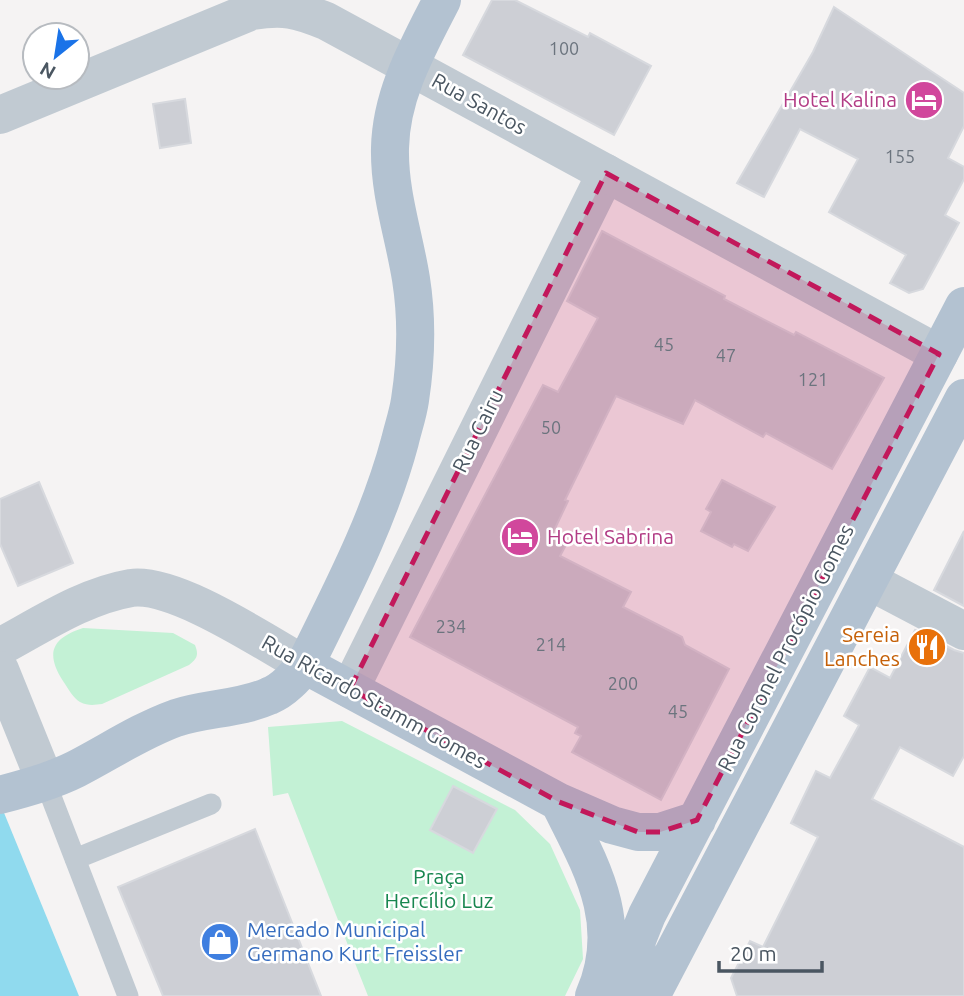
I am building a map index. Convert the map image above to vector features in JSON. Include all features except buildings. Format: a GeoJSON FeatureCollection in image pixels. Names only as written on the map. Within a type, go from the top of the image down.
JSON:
{"type":"FeatureCollection","features":[{"type":"Feature","properties":{"kind":"main road"},"geometry":{"type":"LineString","coordinates":[[21,788],[73,770],[147,730],[178,717],[251,703],[272,695],[292,681],[305,665],[361,552],[392,471],[410,401],[415,335],[411,279],[392,190],[390,147],[395,109],[408,66],[442,0]]}},
{"type":"Feature","properties":{"kind":"main road","name":"Rua Coronel Procópio Gomes"},"geometry":{"type":"LineString","coordinates":[[632,996],[637,940],[647,915],[964,306]]}},
{"type":"Feature","properties":{"kind":"main road","name":"Rua Coronel Procópio Gomes"},"geometry":{"type":"LineString","coordinates":[[651,996],[964,398]]}},
{"type":"Feature","properties":{"kind":"main road","name":"Rua Ricardo Stamm Gomes"},"geometry":{"type":"LineString","coordinates":[[305,665],[559,802],[612,825],[638,831],[660,832],[697,820]]}},
{"type":"Feature","properties":{"kind":"main road"},"geometry":{"type":"LineString","coordinates":[[559,802],[592,867],[606,915],[606,953],[594,996]]}},
{"type":"Feature","properties":{"kind":"street","name":"Rua Santos"},"geometry":{"type":"LineString","coordinates":[[0,115],[252,11],[279,7],[304,12],[326,21],[939,354]]}},
{"type":"Feature","properties":{"kind":"street","name":"Rua Cairu"},"geometry":{"type":"LineString","coordinates":[[350,689],[606,173]]}},
{"type":"Feature","properties":{"kind":"street"},"geometry":{"type":"LineString","coordinates":[[869,581],[964,631]]}},
{"type":"Feature","properties":{"kind":"street","name":"Rua Ricardo Stamm Gomes"},"geometry":{"type":"LineString","coordinates":[[0,646],[103,595],[134,588],[166,591],[192,602],[305,665]]}},
{"type":"Feature","properties":{"kind":"street"},"geometry":{"type":"LineString","coordinates":[[0,670],[21,788]]}},
{"type":"Feature","properties":{"kind":"lane"},"geometry":{"type":"LineString","coordinates":[[21,788],[75,859],[128,996]]}},
{"type":"Feature","properties":{"kind":"lane"},"geometry":{"type":"LineString","coordinates":[[75,859],[211,804]]}},
{"type":"Feature","properties":{"kind":"highlighted area"},"geometry":{"type":"Polygon","coordinates":[[[606,173],[939,354],[697,820],[660,832],[638,832],[559,802],[350,689],[606,173]]]}},
{"type":"Feature","properties":{"kind":"green space"},"geometry":{"type":"Polygon","coordinates":[[[83,628],[173,633],[195,645],[196,656],[189,665],[102,704],[86,704],[75,698],[63,681],[53,655],[58,642],[83,628]]]}},
{"type":"Feature","properties":{"kind":"green space","name":"Praça Hercílio Luz"},"geometry":{"type":"Polygon","coordinates":[[[342,721],[515,810],[550,844],[580,910],[583,959],[565,996],[368,996],[288,793],[273,796],[268,727],[342,721]]]}},
{"type":"Feature","properties":{"kind":"water"},"geometry":{"type":"Polygon","coordinates":[[[0,803],[79,996],[0,996],[0,803]]]}},
{"type":"Feature","properties":{"kind":"place","name":"Hotel Kalina"},"geometry":{"type":"Point","coordinates":[924,100]}},
{"type":"Feature","properties":{"kind":"place","name":"Hotel Sabrina"},"geometry":{"type":"Point","coordinates":[520,537]}},
{"type":"Feature","properties":{"kind":"place","name":"Sereia Lanches"},"geometry":{"type":"Point","coordinates":[927,647]}},
{"type":"Feature","properties":{"kind":"place","name":"Mercado Municipal Germano Kurt Freissler"},"geometry":{"type":"Point","coordinates":[220,942]}}]}
